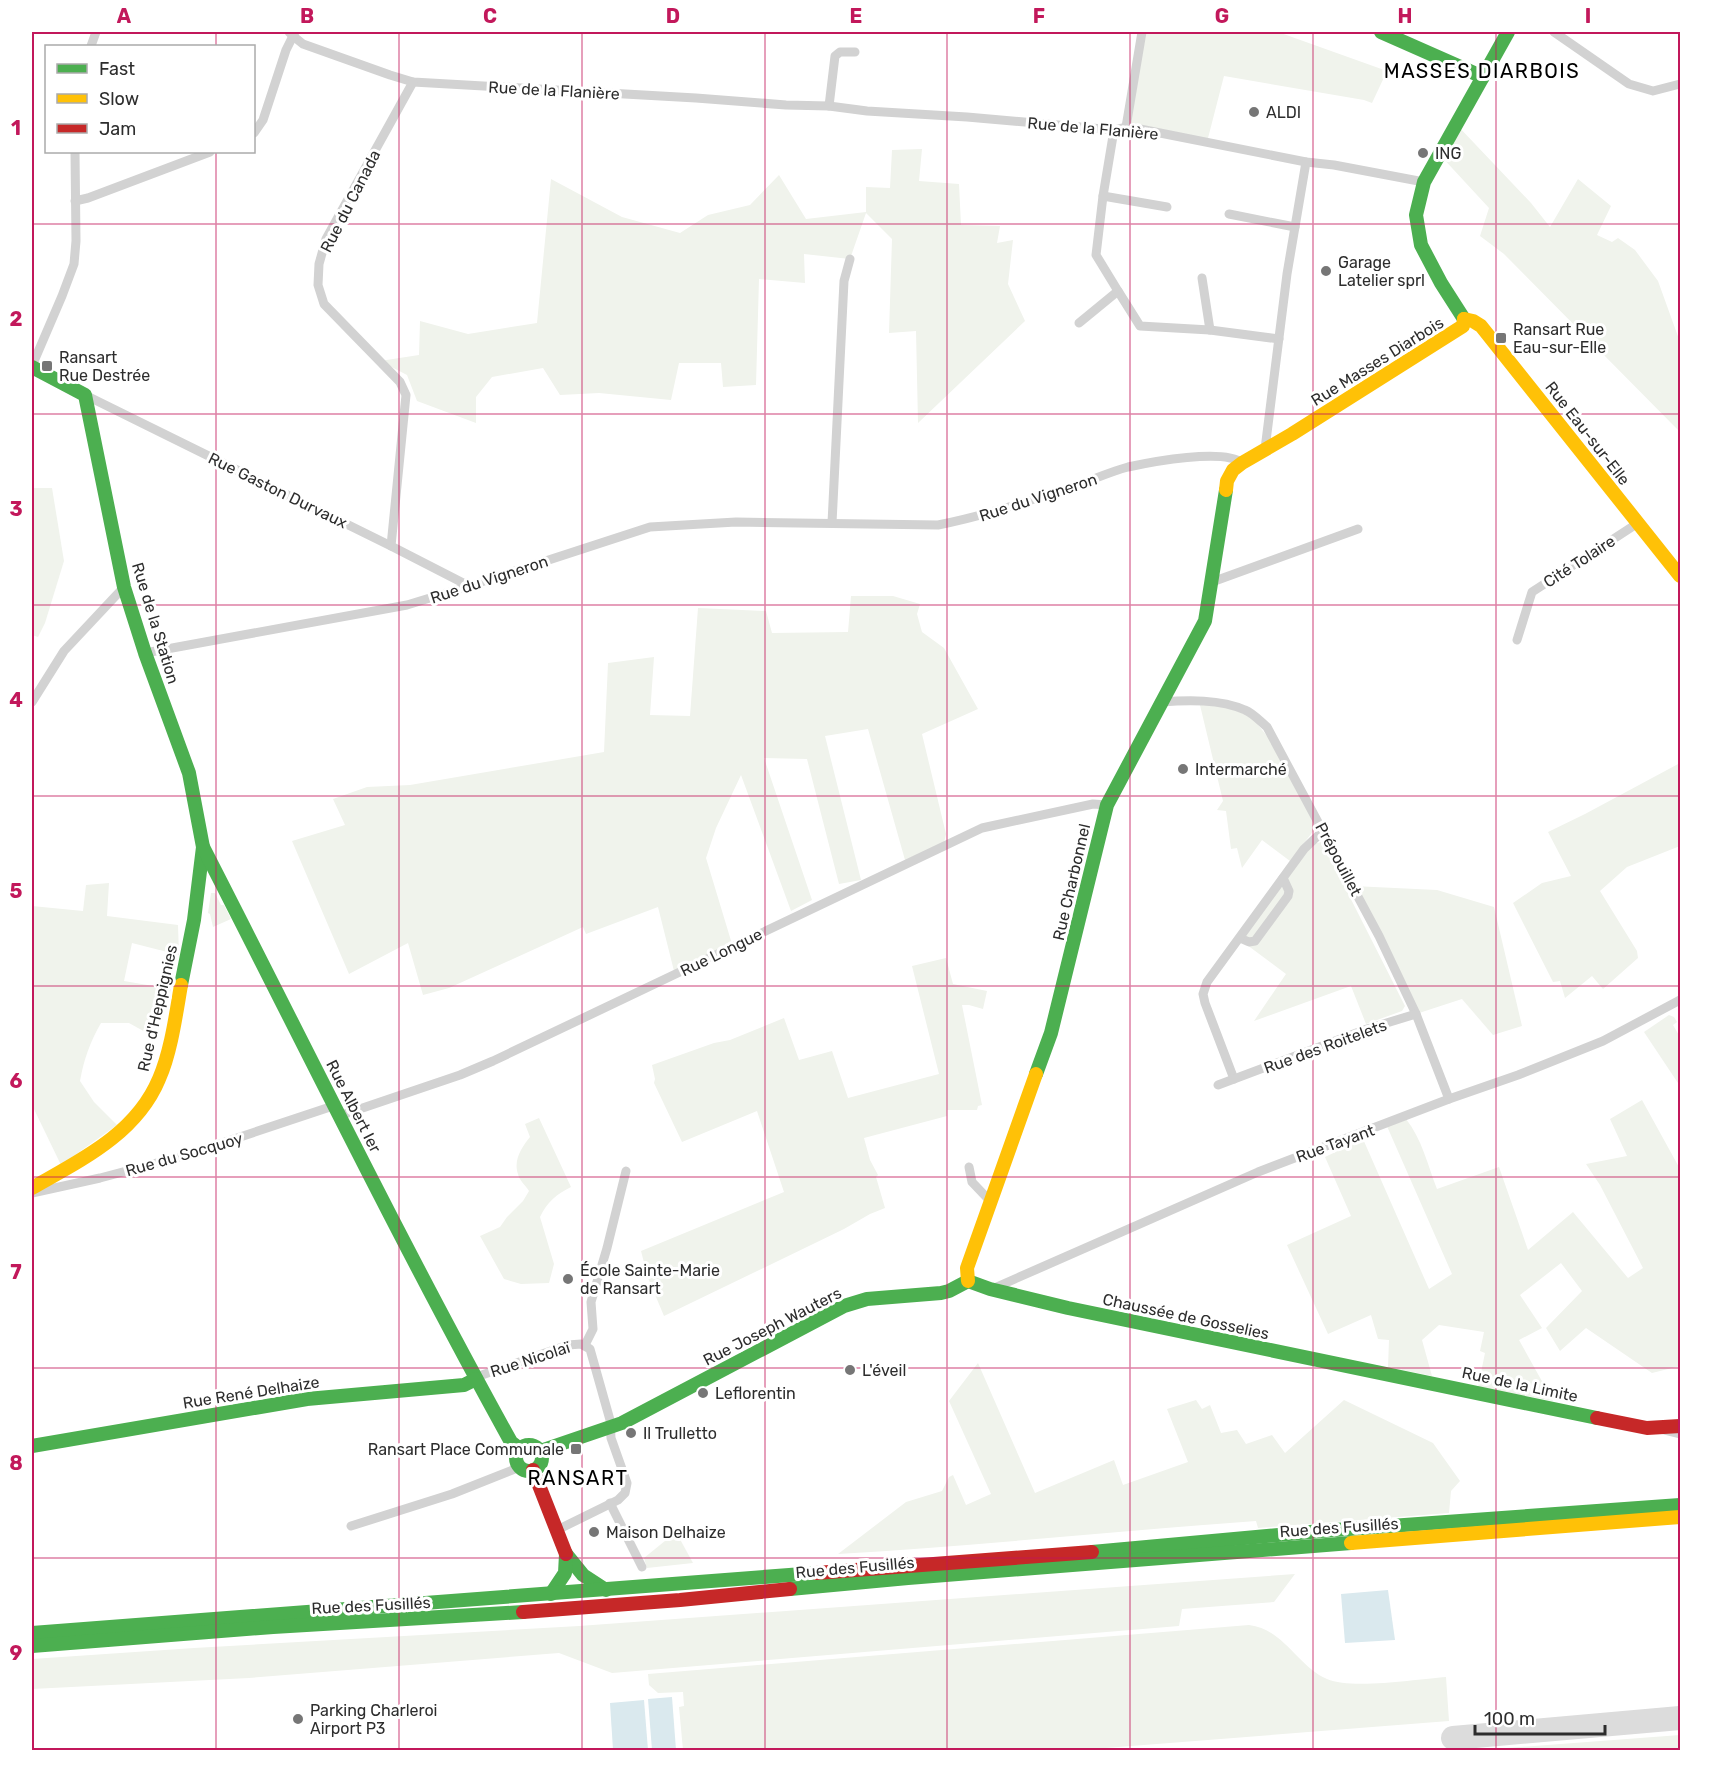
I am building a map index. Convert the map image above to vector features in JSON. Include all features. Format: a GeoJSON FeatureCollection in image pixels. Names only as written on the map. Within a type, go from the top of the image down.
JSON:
{"type":"FeatureCollection","features":[{"type":"Feature","properties":{"kind":"main road"},"geometry":{"type":"LineString","coordinates":[[1381,32],[1483,77]]}},
{"type":"Feature","properties":{"kind":"main road","name":"Rue Masses Diarbois"},"geometry":{"type":"LineString","coordinates":[[1242,463],[1463,326],[1464,319],[1421,245],[1416,215],[1424,182],[1508,32]]}},
{"type":"Feature","properties":{"kind":"main road","name":"Rue Eau-sur-Elle"},"geometry":{"type":"LineString","coordinates":[[1464,319],[1480,326],[1557,419],[1680,576]]}},
{"type":"Feature","properties":{"kind":"main road"},"geometry":{"type":"LineString","coordinates":[[32,367],[85,395]]}},
{"type":"Feature","properties":{"kind":"main road","name":"Rue de la Station"},"geometry":{"type":"LineString","coordinates":[[85,395],[124,587],[145,653],[189,773],[203,847]]}},
{"type":"Feature","properties":{"kind":"main road","name":"Rue Charbonnel"},"geometry":{"type":"LineString","coordinates":[[968,1281],[968,1268],[1051,1033],[1107,805],[1205,621],[1227,481],[1233,470],[1242,463]]}},
{"type":"Feature","properties":{"kind":"main road","name":"Rue Albert Ier"},"geometry":{"type":"LineString","coordinates":[[203,847],[336,1111],[476,1379],[511,1442],[520,1449]]}},
{"type":"Feature","properties":{"kind":"main road","name":"Rue d'Heppignies"},"geometry":{"type":"LineString","coordinates":[[32,1188],[90,1155],[116,1137],[149,1099],[160,1078],[171,1038],[192,929],[203,847]]}},
{"type":"Feature","properties":{"kind":"main road"},"geometry":{"type":"LineString","coordinates":[[968,1281],[990,1289]]}},
{"type":"Feature","properties":{"kind":"main road","name":"Rue Joseph Wauters"},"geometry":{"type":"LineString","coordinates":[[540,1451],[610,1428],[844,1306],[867,1299],[941,1293],[968,1281]]}},
{"type":"Feature","properties":{"kind":"main road","name":"Chaussée de Gosselies"},"geometry":{"type":"LineString","coordinates":[[990,1289],[1068,1308],[1377,1372]]}},
{"type":"Feature","properties":{"kind":"main road","name":"Rue de la Limite"},"geometry":{"type":"LineString","coordinates":[[1377,1372],[1647,1428],[1680,1426]]}},
{"type":"Feature","properties":{"kind":"main road","name":"Rue René Delhaize"},"geometry":{"type":"LineString","coordinates":[[32,1446],[247,1408],[332,1396],[464,1385],[476,1379]]}},
{"type":"Feature","properties":{"kind":"main road"},"geometry":{"type":"LineString","coordinates":[[527,1468],[541,1464],[542,1459],[540,1451],[530,1445],[520,1449],[516,1458],[527,1468],[566,1554],[578,1572],[594,1585],[606,1590]]}},
{"type":"Feature","properties":{"kind":"main road","name":"Rue des Fusillés"},"geometry":{"type":"LineString","coordinates":[[32,1633],[1112,1550],[1321,1531],[1680,1505]]}},
{"type":"Feature","properties":{"kind":"main road","name":"Rue des Fusillés"},"geometry":{"type":"LineString","coordinates":[[32,1646],[657,1601],[908,1578],[1680,1517]]}},
{"type":"Feature","properties":{"kind":"main road"},"geometry":{"type":"LineString","coordinates":[[551,1594],[565,1572],[566,1554]]}},
{"type":"Feature","properties":{"kind":"street"},"geometry":{"type":"LineString","coordinates":[[1126,127],[1142,32]]}},
{"type":"Feature","properties":{"kind":"street"},"geometry":{"type":"LineString","coordinates":[[1554,32],[1629,84],[1653,91],[1680,84]]}},
{"type":"Feature","properties":{"kind":"street"},"geometry":{"type":"LineString","coordinates":[[255,132],[263,120],[292,33]]}},
{"type":"Feature","properties":{"kind":"street","name":"Rue de la Flanière"},"geometry":{"type":"LineString","coordinates":[[292,33],[303,44],[413,82],[829,106],[1114,130],[1126,127],[1424,182]]}},
{"type":"Feature","properties":{"kind":"street"},"geometry":{"type":"LineString","coordinates":[[829,106],[835,56],[840,52],[855,52]]}},
{"type":"Feature","properties":{"kind":"street","name":"Rue du Canada"},"geometry":{"type":"LineString","coordinates":[[391,546],[406,395],[400,382],[324,304],[318,285],[319,264],[326,239],[413,82]]}},
{"type":"Feature","properties":{"kind":"street"},"geometry":{"type":"LineString","coordinates":[[1114,130],[1096,255],[1140,326],[1209,330],[1279,339]]}},
{"type":"Feature","properties":{"kind":"street"},"geometry":{"type":"LineString","coordinates":[[32,367],[74,264],[75,153]]}},
{"type":"Feature","properties":{"kind":"street"},"geometry":{"type":"LineString","coordinates":[[75,201],[207,153]]}},
{"type":"Feature","properties":{"kind":"street"},"geometry":{"type":"LineString","coordinates":[[1265,449],[1287,274],[1306,162]]}},
{"type":"Feature","properties":{"kind":"street"},"geometry":{"type":"LineString","coordinates":[[1103,196],[1167,207]]}},
{"type":"Feature","properties":{"kind":"street"},"geometry":{"type":"LineString","coordinates":[[1229,214],[1295,227]]}},
{"type":"Feature","properties":{"kind":"street"},"geometry":{"type":"LineString","coordinates":[[832,523],[844,281],[850,260]]}},
{"type":"Feature","properties":{"kind":"street"},"geometry":{"type":"LineString","coordinates":[[1202,278],[1209,330]]}},
{"type":"Feature","properties":{"kind":"street"},"geometry":{"type":"LineString","coordinates":[[1079,323],[1118,291]]}},
{"type":"Feature","properties":{"kind":"street","name":"Rue Gaston Durvaux"},"geometry":{"type":"LineString","coordinates":[[85,395],[469,586]]}},
{"type":"Feature","properties":{"kind":"street","name":"Rue du Vigneron"},"geometry":{"type":"LineString","coordinates":[[145,653],[407,605],[650,527],[736,522],[938,525],[969,519],[1127,468],[1185,458],[1216,456],[1232,458],[1242,463]]}},
{"type":"Feature","properties":{"kind":"street","name":"Cité Tolaire"},"geometry":{"type":"LineString","coordinates":[[1518,640],[1532,592],[1638,523]]}},
{"type":"Feature","properties":{"kind":"street"},"geometry":{"type":"LineString","coordinates":[[1212,582],[1358,529]]}},
{"type":"Feature","properties":{"kind":"street"},"geometry":{"type":"LineString","coordinates":[[32,702],[64,651],[124,587]]}},
{"type":"Feature","properties":{"kind":"street","name":"Prépouillet"},"geometry":{"type":"LineString","coordinates":[[1161,702],[1179,700],[1219,703],[1246,710],[1267,727],[1379,936],[1416,1014],[1449,1099]]}},
{"type":"Feature","properties":{"kind":"street","name":"Rue Longue"},"geometry":{"type":"LineString","coordinates":[[336,1111],[460,1075],[484,1065],[982,828],[1093,804],[1107,805]]}},
{"type":"Feature","properties":{"kind":"street"},"geometry":{"type":"LineString","coordinates":[[1234,1079],[1208,1012],[1203,994],[1207,982],[1304,849],[1324,830]]}},
{"type":"Feature","properties":{"kind":"street"},"geometry":{"type":"LineString","coordinates":[[1240,938],[1249,942],[1255,941],[1288,896],[1289,891],[1283,878]]}},
{"type":"Feature","properties":{"kind":"street","name":"Rue Tayant"},"geometry":{"type":"LineString","coordinates":[[990,1289],[1258,1172],[1603,1041],[1680,1000]]}},
{"type":"Feature","properties":{"kind":"street","name":"Rue des Roitelets"},"geometry":{"type":"LineString","coordinates":[[1218,1085],[1367,1029],[1416,1014]]}},
{"type":"Feature","properties":{"kind":"street","name":"Rue du Socquoy"},"geometry":{"type":"LineString","coordinates":[[32,1193],[183,1156],[336,1111]]}},
{"type":"Feature","properties":{"kind":"street"},"geometry":{"type":"LineString","coordinates":[[969,1167],[972,1182],[991,1202]]}},
{"type":"Feature","properties":{"kind":"street","name":"Rue Nicolaï"},"geometry":{"type":"LineString","coordinates":[[585,1345],[592,1329],[591,1302],[626,1171]]}},
{"type":"Feature","properties":{"kind":"street","name":"Rue Nicolaï"},"geometry":{"type":"LineString","coordinates":[[476,1379],[561,1347],[577,1344],[585,1345],[590,1349],[594,1358],[611,1438],[627,1483],[626,1492],[618,1500],[610,1503]]}},
{"type":"Feature","properties":{"kind":"street","name":"Rue de la Limite"},"geometry":{"type":"LineString","coordinates":[[1656,1428],[1680,1434]]}},
{"type":"Feature","properties":{"kind":"street"},"geometry":{"type":"LineString","coordinates":[[351,1526],[527,1468]]}},
{"type":"Feature","properties":{"kind":"street"},"geometry":{"type":"LineString","coordinates":[[557,1530],[610,1503],[642,1567]]}},
{"type":"Feature","properties":{"kind":"shaded area"},"geometry":{"type":"Polygon","coordinates":[[[1143,32],[1278,32],[1387,71],[1372,103],[1224,76],[1207,142],[1127,125],[1143,32]]]}},
{"type":"Feature","properties":{"kind":"shaded area"},"geometry":{"type":"Polygon","coordinates":[[[1457,125],[1531,203],[1550,227],[1578,179],[1611,206],[1597,235],[1612,242],[1618,238],[1635,250],[1658,281],[1680,342],[1680,432],[1504,254],[1480,236],[1489,208],[1440,155],[1457,125]]]}},
{"type":"Feature","properties":{"kind":"shaded area"},"geometry":{"type":"Polygon","coordinates":[[[922,149],[919,181],[959,184],[961,225],[1000,226],[997,243],[1013,240],[1008,284],[1025,321],[918,423],[916,331],[889,333],[892,239],[866,213],[850,259],[804,254],[805,283],[759,279],[756,385],[723,387],[721,363],[679,363],[671,400],[599,393],[560,395],[543,368],[492,377],[476,397],[476,423],[417,401],[407,375],[380,361],[419,355],[420,321],[468,334],[537,323],[551,179],[622,217],[680,233],[708,215],[750,205],[779,175],[806,219],[866,212],[866,187],[890,188],[892,150],[922,149]]]}},
{"type":"Feature","properties":{"kind":"shaded area"},"geometry":{"type":"Polygon","coordinates":[[[32,488],[52,488],[64,561],[45,623],[38,637],[32,635],[32,488]]]}},
{"type":"Feature","properties":{"kind":"shaded area"},"geometry":{"type":"Polygon","coordinates":[[[851,596],[893,596],[920,604],[917,614],[922,632],[944,648],[978,709],[922,734],[946,834],[944,843],[905,860],[868,729],[825,736],[861,880],[839,884],[807,759],[764,758],[812,900],[791,911],[741,775],[716,828],[706,858],[732,944],[674,971],[658,907],[586,934],[583,927],[449,988],[423,995],[408,943],[349,974],[292,841],[345,825],[333,799],[367,787],[410,785],[604,752],[608,663],[654,657],[650,715],[690,716],[698,608],[766,611],[772,633],[848,632],[851,596]]]}},
{"type":"Feature","properties":{"kind":"shaded area"},"geometry":{"type":"Polygon","coordinates":[[[1199,701],[1246,710],[1271,741],[1318,825],[1290,861],[1262,840],[1242,868],[1237,848],[1231,849],[1226,811],[1217,810],[1223,801],[1199,701]]]}},
{"type":"Feature","properties":{"kind":"shaded area"},"geometry":{"type":"Polygon","coordinates":[[[1680,763],[1680,846],[1627,867],[1600,891],[1637,951],[1638,958],[1603,989],[1592,976],[1565,998],[1560,981],[1553,982],[1513,903],[1542,883],[1571,876],[1548,832],[1680,763]]]}},
{"type":"Feature","properties":{"kind":"shaded area"},"geometry":{"type":"Polygon","coordinates":[[[1322,842],[1405,1006],[1402,1011],[1366,1024],[1351,986],[1254,1021],[1286,974],[1239,939],[1307,845],[1322,842]]]}},
{"type":"Feature","properties":{"kind":"shaded area"},"geometry":{"type":"Polygon","coordinates":[[[109,883],[107,916],[178,925],[179,955],[132,943],[124,981],[171,989],[156,1038],[129,1023],[101,1023],[88,1051],[80,1081],[94,1102],[117,1125],[61,1165],[32,1105],[32,906],[83,911],[86,885],[109,883]]]}},
{"type":"Feature","properties":{"kind":"shaded area"},"geometry":{"type":"Polygon","coordinates":[[[1353,886],[1437,890],[1494,907],[1522,1026],[1493,1035],[1462,999],[1416,1014],[1353,886]]]}},
{"type":"Feature","properties":{"kind":"shaded area"},"geometry":{"type":"Polygon","coordinates":[[[211,893],[215,893],[231,919],[213,927],[208,913],[211,893]]]}},
{"type":"Feature","properties":{"kind":"shaded area"},"geometry":{"type":"Polygon","coordinates":[[[946,958],[953,984],[987,991],[983,1009],[962,1005],[982,1105],[978,1106],[977,1110],[947,1110],[947,1116],[864,1138],[870,1160],[878,1175],[876,1177],[885,1208],[664,1316],[648,1278],[641,1251],[784,1192],[757,1111],[682,1142],[654,1083],[652,1065],[714,1043],[730,1040],[784,1018],[799,1060],[832,1051],[848,1098],[939,1074],[912,966],[946,958]]]}},
{"type":"Feature","properties":{"kind":"shaded area"},"geometry":{"type":"Polygon","coordinates":[[[1669,1015],[1677,1022],[1673,1025],[1680,1037],[1680,1086],[1644,1032],[1669,1015]]]}},
{"type":"Feature","properties":{"kind":"shaded area"},"geometry":{"type":"Polygon","coordinates":[[[1642,1100],[1680,1169],[1680,1366],[1652,1373],[1586,1328],[1560,1351],[1546,1328],[1582,1291],[1561,1263],[1520,1295],[1542,1328],[1519,1340],[1553,1401],[1478,1387],[1485,1353],[1480,1351],[1484,1332],[1439,1325],[1422,1340],[1432,1376],[1388,1367],[1389,1340],[1378,1339],[1371,1315],[1328,1334],[1287,1245],[1351,1216],[1325,1157],[1363,1139],[1429,1289],[1452,1274],[1386,1124],[1406,1119],[1420,1144],[1437,1189],[1499,1167],[1528,1250],[1573,1212],[1628,1278],[1643,1268],[1600,1185],[1586,1164],[1627,1156],[1610,1119],[1642,1100]]]}},
{"type":"Feature","properties":{"kind":"shaded area"},"geometry":{"type":"Polygon","coordinates":[[[539,1118],[571,1187],[553,1199],[540,1217],[554,1264],[549,1283],[521,1284],[504,1279],[480,1236],[500,1227],[529,1191],[519,1176],[517,1159],[530,1137],[525,1124],[539,1118]]]}},
{"type":"Feature","properties":{"kind":"shaded area"},"geometry":{"type":"Polygon","coordinates":[[[978,1363],[1035,1493],[1114,1460],[1123,1485],[1188,1462],[1167,1409],[1196,1400],[1202,1409],[1210,1405],[1221,1433],[1237,1430],[1246,1444],[1272,1435],[1285,1453],[1344,1400],[1433,1443],[1460,1481],[1451,1491],[1449,1513],[1258,1528],[1256,1521],[838,1554],[906,1502],[942,1491],[949,1477],[953,1475],[966,1505],[991,1494],[949,1401],[978,1363]]]}},
{"type":"Feature","properties":{"kind":"shaded area"},"geometry":{"type":"Polygon","coordinates":[[[676,1532],[693,1563],[647,1568],[644,1558],[676,1532]]]}},
{"type":"Feature","properties":{"kind":"shaded area"},"geometry":{"type":"Polygon","coordinates":[[[1295,1574],[1274,1602],[1182,1609],[1179,1626],[612,1673],[559,1653],[249,1678],[32,1689],[32,1659],[579,1626],[1295,1574]]]}},
{"type":"Feature","properties":{"kind":"shaded area"},"geometry":{"type":"Polygon","coordinates":[[[1388,1590],[1395,1640],[1345,1643],[1341,1594],[1388,1590]]]}},
{"type":"Feature","properties":{"kind":"shaded area"},"geometry":{"type":"Polygon","coordinates":[[[1249,1625],[1272,1633],[1316,1673],[1338,1682],[1368,1684],[1446,1677],[1449,1721],[1080,1750],[683,1750],[679,1707],[684,1706],[683,1692],[658,1693],[649,1685],[648,1674],[1249,1625]]]}},
{"type":"Feature","properties":{"kind":"shaded area"},"geometry":{"type":"Polygon","coordinates":[[[672,1697],[676,1750],[652,1750],[648,1699],[672,1697]]]}},
{"type":"Feature","properties":{"kind":"shaded area"},"geometry":{"type":"Polygon","coordinates":[[[644,1700],[648,1750],[613,1750],[610,1703],[644,1700]]]}},
{"type":"Feature","properties":{"kind":"shaded area"},"geometry":{"type":"Polygon","coordinates":[[[1680,1735],[1680,1750],[1480,1750],[1680,1735]]]}},
{"type":"Feature","properties":{"kind":"taxiway"},"geometry":{"type":"LineString","coordinates":[[1453,1738],[1680,1718]]}},
{"type":"Feature","properties":{"kind":"traffic: fast"},"geometry":{"type":"LineString","coordinates":[[1381,32],[1483,77]]}},
{"type":"Feature","properties":{"kind":"traffic: fast"},"geometry":{"type":"LineString","coordinates":[[1464,319],[1421,245],[1416,215],[1424,182],[1508,32]]}},
{"type":"Feature","properties":{"kind":"traffic: fast"},"geometry":{"type":"LineString","coordinates":[[32,367],[85,395],[124,587],[145,653],[189,773],[203,847],[194,920],[181,985]]}},
{"type":"Feature","properties":{"kind":"traffic: fast"},"geometry":{"type":"LineString","coordinates":[[1036,1074],[1051,1033],[1107,805],[1205,621],[1226,490]]}},
{"type":"Feature","properties":{"kind":"traffic: fast"},"geometry":{"type":"LineString","coordinates":[[203,847],[432,1295],[511,1442],[520,1449]]}},
{"type":"Feature","properties":{"kind":"traffic: fast"},"geometry":{"type":"LineString","coordinates":[[968,1281],[990,1289],[1068,1308],[1597,1418]]}},
{"type":"Feature","properties":{"kind":"traffic: fast"},"geometry":{"type":"LineString","coordinates":[[540,1451],[622,1423],[844,1306],[867,1299],[941,1293],[968,1281]]}},
{"type":"Feature","properties":{"kind":"traffic: fast"},"geometry":{"type":"LineString","coordinates":[[32,1446],[307,1399],[464,1385],[476,1379]]}},
{"type":"Feature","properties":{"kind":"traffic: fast"},"geometry":{"type":"LineString","coordinates":[[529,1445],[538,1449],[542,1458],[538,1467],[529,1471],[520,1467],[516,1458],[520,1449],[529,1445]]}},
{"type":"Feature","properties":{"kind":"traffic: fast"},"geometry":{"type":"LineString","coordinates":[[1092,1552],[1321,1531],[1680,1505]]}},
{"type":"Feature","properties":{"kind":"traffic: fast"},"geometry":{"type":"LineString","coordinates":[[790,1589],[1351,1543]]}},
{"type":"Feature","properties":{"kind":"traffic: fast"},"geometry":{"type":"LineString","coordinates":[[566,1554],[583,1575],[606,1590]]}},
{"type":"Feature","properties":{"kind":"traffic: fast"},"geometry":{"type":"LineString","coordinates":[[551,1594],[565,1573],[566,1554]]}},
{"type":"Feature","properties":{"kind":"traffic: fast"},"geometry":{"type":"LineString","coordinates":[[32,1633],[816,1573]]}},
{"type":"Feature","properties":{"kind":"traffic: fast"},"geometry":{"type":"LineString","coordinates":[[32,1646],[273,1627],[523,1612]]}},
{"type":"Feature","properties":{"kind":"traffic: slow"},"geometry":{"type":"LineString","coordinates":[[1464,319],[1481,326],[1680,576]]}},
{"type":"Feature","properties":{"kind":"traffic: slow"},"geometry":{"type":"LineString","coordinates":[[1226,490],[1227,481],[1233,470],[1242,463],[1463,326],[1464,319]]}},
{"type":"Feature","properties":{"kind":"traffic: slow"},"geometry":{"type":"LineString","coordinates":[[32,1188],[105,1144],[122,1130],[149,1098],[167,1057],[181,985]]}},
{"type":"Feature","properties":{"kind":"traffic: slow"},"geometry":{"type":"LineString","coordinates":[[968,1281],[967,1268],[1036,1074]]}},
{"type":"Feature","properties":{"kind":"traffic: slow"},"geometry":{"type":"LineString","coordinates":[[1351,1543],[1680,1517]]}},
{"type":"Feature","properties":{"kind":"traffic: jam"},"geometry":{"type":"LineString","coordinates":[[1597,1418],[1647,1428],[1680,1426]]}},
{"type":"Feature","properties":{"kind":"traffic: jam"},"geometry":{"type":"LineString","coordinates":[[533,1470],[566,1554]]}},
{"type":"Feature","properties":{"kind":"traffic: jam"},"geometry":{"type":"LineString","coordinates":[[816,1573],[1092,1552]]}},
{"type":"Feature","properties":{"kind":"traffic: jam"},"geometry":{"type":"LineString","coordinates":[[523,1612],[790,1589]]}},
{"type":"Feature","properties":{"kind":"place","name":"ALDI"},"geometry":{"type":"Point","coordinates":[1254,112]}},
{"type":"Feature","properties":{"kind":"place","name":"ING"},"geometry":{"type":"Point","coordinates":[1423,153]}},
{"type":"Feature","properties":{"kind":"place","name":"Garage Latelier sprl"},"geometry":{"type":"Point","coordinates":[1326,271]}},
{"type":"Feature","properties":{"kind":"place","name":"Ransart Rue Eau-sur-Elle"},"geometry":{"type":"Point","coordinates":[1501,338]}},
{"type":"Feature","properties":{"kind":"place","name":"Ransart Rue Destrée"},"geometry":{"type":"Point","coordinates":[47,366]}},
{"type":"Feature","properties":{"kind":"place","name":"Intermarché"},"geometry":{"type":"Point","coordinates":[1183,769]}},
{"type":"Feature","properties":{"kind":"place","name":"École Sainte-Marie de Ransart"},"geometry":{"type":"Point","coordinates":[568,1279]}},
{"type":"Feature","properties":{"kind":"place","name":"L'éveil"},"geometry":{"type":"Point","coordinates":[850,1370]}},
{"type":"Feature","properties":{"kind":"place","name":"Leflorentin"},"geometry":{"type":"Point","coordinates":[703,1393]}},
{"type":"Feature","properties":{"kind":"place","name":"Il Trulletto"},"geometry":{"type":"Point","coordinates":[631,1433]}},
{"type":"Feature","properties":{"kind":"place","name":"Ransart Place Communale"},"geometry":{"type":"Point","coordinates":[576,1449]}},
{"type":"Feature","properties":{"kind":"place","name":"Maison Delhaize"},"geometry":{"type":"Point","coordinates":[594,1532]}},
{"type":"Feature","properties":{"kind":"place","name":"Parking Charleroi Airport P3"},"geometry":{"type":"Point","coordinates":[298,1719]}},
{"type":"Feature","properties":{"kind":"district","name":"MASSES DIARBOIS"},"geometry":{"type":"Point","coordinates":[1482,71]}},
{"type":"Feature","properties":{"kind":"district","name":"RANSART"},"geometry":{"type":"Point","coordinates":[578,1478]}}]}
